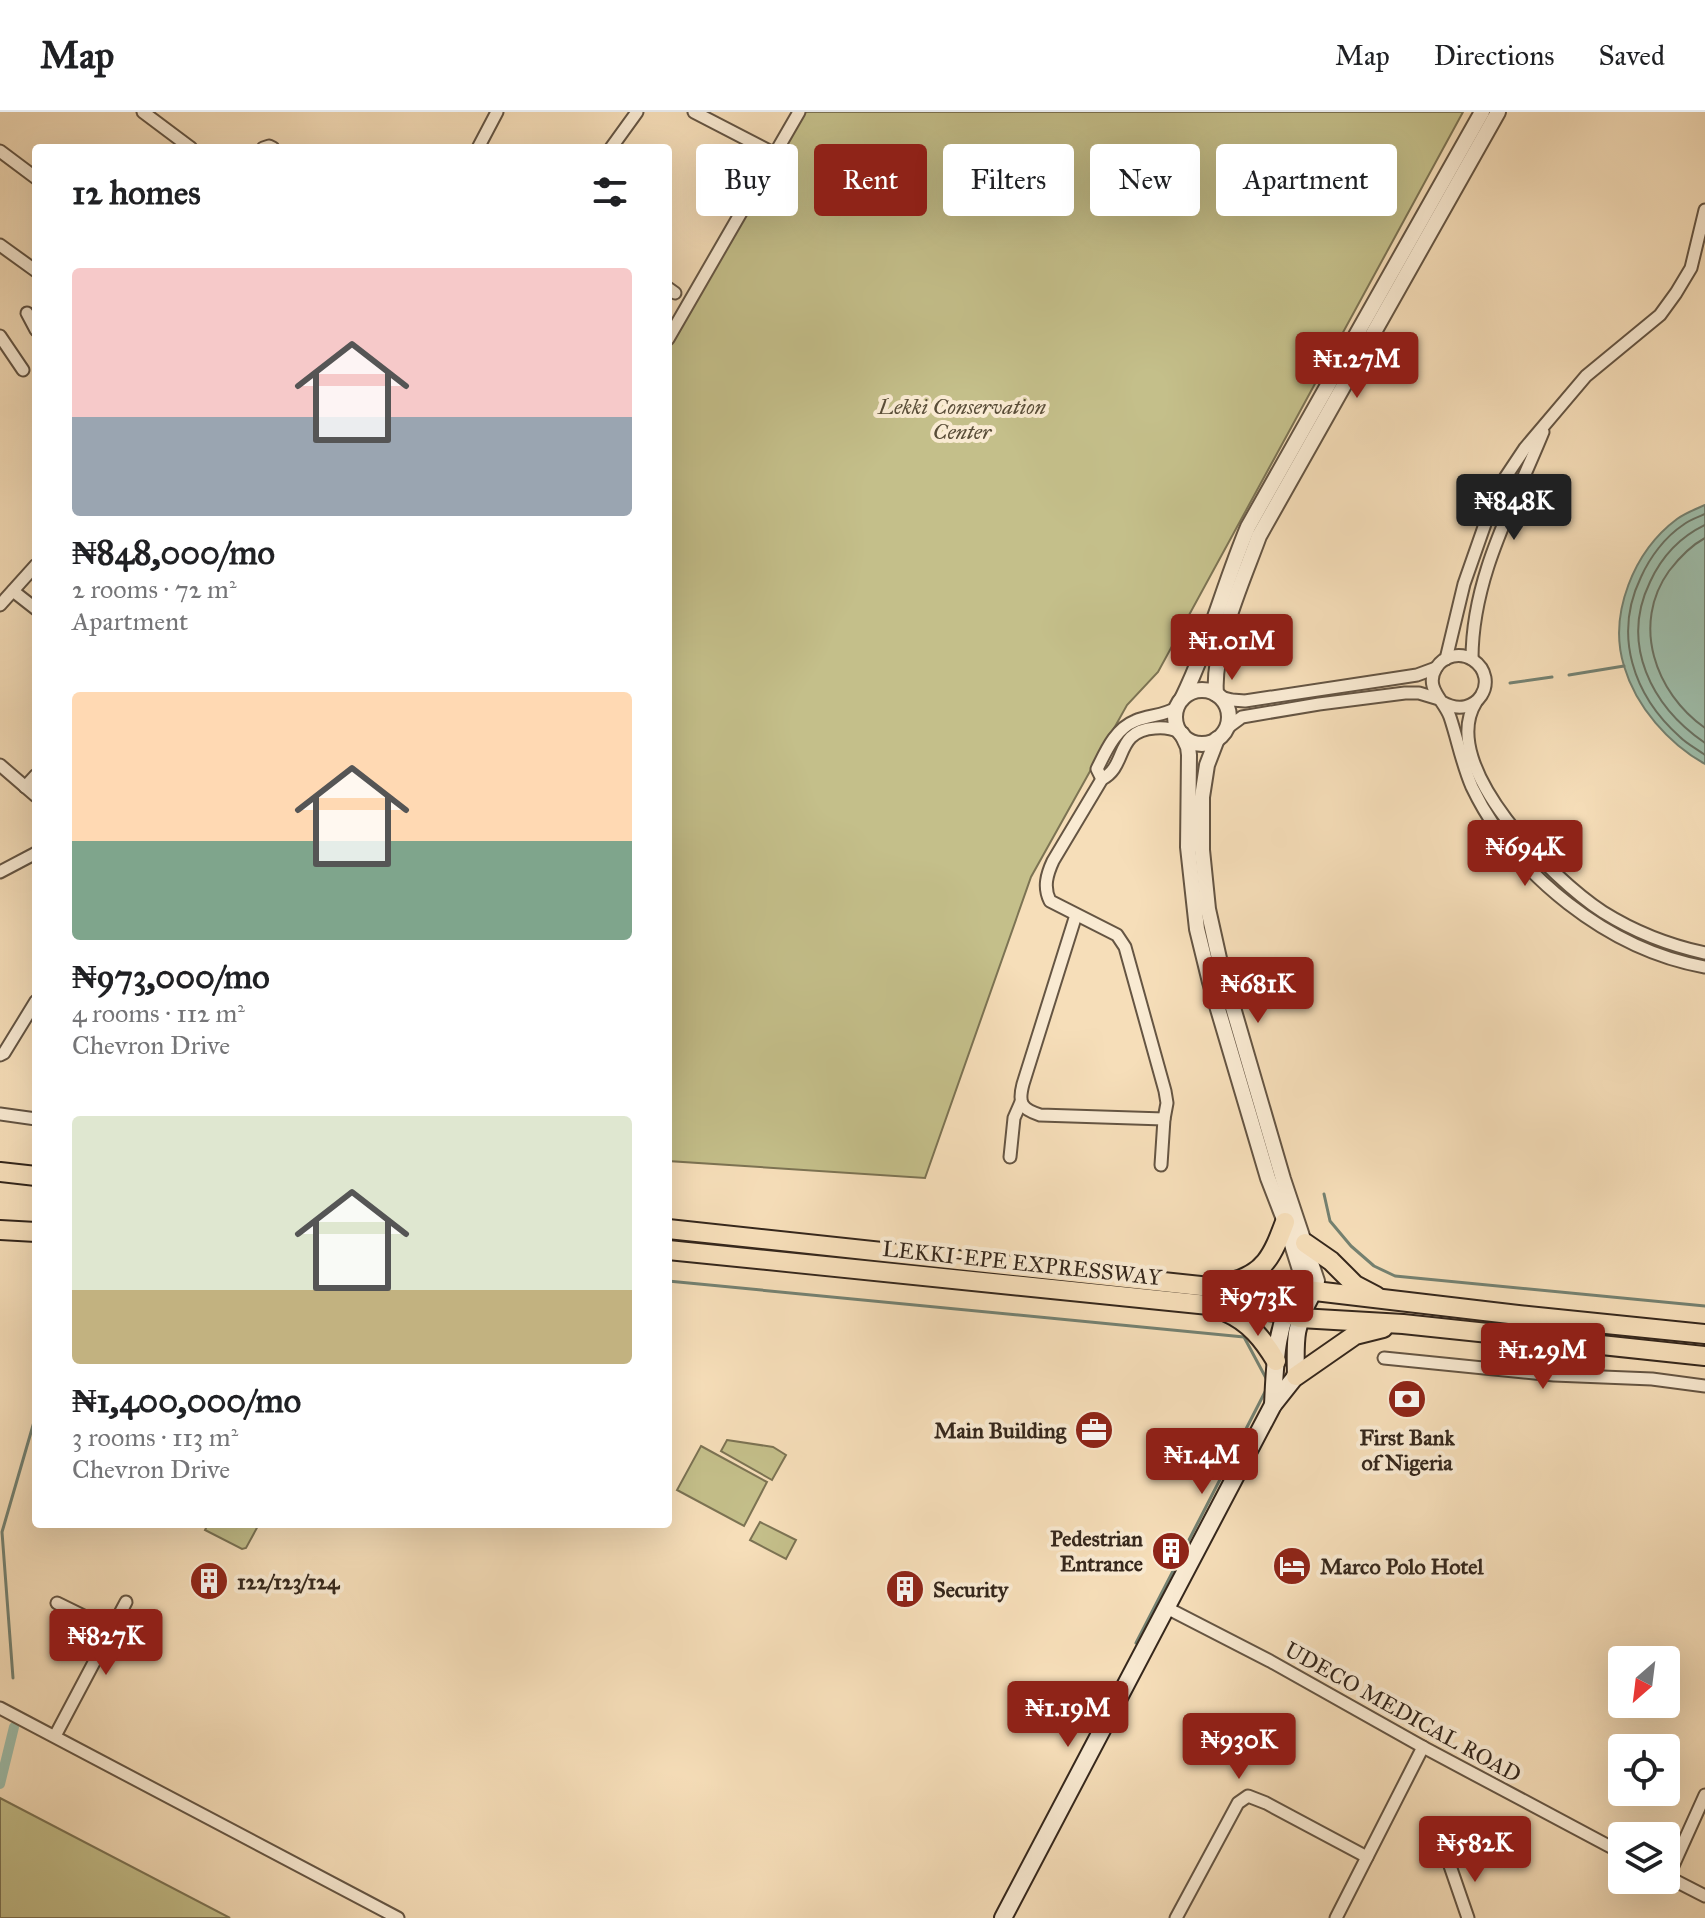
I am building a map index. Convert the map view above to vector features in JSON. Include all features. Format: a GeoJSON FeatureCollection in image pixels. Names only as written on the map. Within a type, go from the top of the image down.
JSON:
{"type":"FeatureCollection","features":[{"type":"Feature","properties":{"kind":"highway"},"geometry":{"type":"LineString","coordinates":[[0,1172],[32,1176]]}},
{"type":"Feature","properties":{"kind":"highway"},"geometry":{"type":"LineString","coordinates":[[1210,1287],[1249,1277],[1261,1268],[1271,1256],[1285,1222]]}},
{"type":"Feature","properties":{"kind":"highway","name":"LEKKI-EPE EXPRESSWAY"},"geometry":{"type":"LineString","coordinates":[[672,1229],[1210,1287],[1403,1324],[1705,1356]]}},
{"type":"Feature","properties":{"kind":"highway"},"geometry":{"type":"LineString","coordinates":[[0,1230],[32,1232]]}},
{"type":"Feature","properties":{"kind":"highway"},"geometry":{"type":"LineString","coordinates":[[1305,1243],[1331,1261],[1355,1285],[1386,1300]]}},
{"type":"Feature","properties":{"kind":"highway","name":"LEKKI-EPE EXPRESSWAY"},"geometry":{"type":"LineString","coordinates":[[672,1250],[1216,1307],[1386,1300],[1705,1334]]}},
{"type":"Feature","properties":{"kind":"highway"},"geometry":{"type":"LineString","coordinates":[[1133,1298],[1147,1293],[1246,1303],[1355,1306],[1491,1320],[1518,1315]]}},
{"type":"Feature","properties":{"kind":"highway"},"geometry":{"type":"LineString","coordinates":[[1216,1307],[1250,1326],[1276,1361]]}},
{"type":"Feature","properties":{"kind":"highway"},"geometry":{"type":"LineString","coordinates":[[1296,1376],[1355,1335],[1403,1324]]}},
{"type":"Feature","properties":{"kind":"main road"},"geometry":{"type":"LineString","coordinates":[[1273,1405],[1278,1335],[1299,1303]]}},
{"type":"Feature","properties":{"kind":"main road"},"geometry":{"type":"LineString","coordinates":[[1003,1918],[1273,1405],[1296,1376],[1295,1340],[1299,1303]]}},
{"type":"Feature","properties":{"kind":"street"},"geometry":{"type":"LineString","coordinates":[[143,112],[186,144]]}},
{"type":"Feature","properties":{"kind":"street"},"geometry":{"type":"LineString","coordinates":[[481,144],[497,112]]}},
{"type":"Feature","properties":{"kind":"street"},"geometry":{"type":"LineString","coordinates":[[614,144],[637,112]]}},
{"type":"Feature","properties":{"kind":"street"},"geometry":{"type":"LineString","coordinates":[[694,112],[756,144]]}},
{"type":"Feature","properties":{"kind":"street"},"geometry":{"type":"LineString","coordinates":[[781,144],[799,112]]}},
{"type":"Feature","properties":{"kind":"street"},"geometry":{"type":"LineString","coordinates":[[1299,1303],[1301,1273],[1268,1178],[1197,929],[1188,847],[1189,755],[1176,716],[1248,527],[1482,112]]}},
{"type":"Feature","properties":{"kind":"street"},"geometry":{"type":"LineString","coordinates":[[1299,1303],[1317,1281],[1283,1179],[1220,963],[1208,909],[1202,850],[1202,797],[1207,765],[1230,719],[1228,709],[1218,695],[1215,679],[1220,648],[1259,536],[1498,112]]}},
{"type":"Feature","properties":{"kind":"street"},"geometry":{"type":"LineString","coordinates":[[0,151],[32,175]]}},
{"type":"Feature","properties":{"kind":"street"},"geometry":{"type":"LineString","coordinates":[[1446,659],[1464,584],[1492,504],[1505,478],[1525,448],[1586,376],[1660,315],[1691,268],[1705,210]]}},
{"type":"Feature","properties":{"kind":"street"},"geometry":{"type":"LineString","coordinates":[[672,332],[739,216]]}},
{"type":"Feature","properties":{"kind":"street"},"geometry":{"type":"LineString","coordinates":[[0,245],[32,268]]}},
{"type":"Feature","properties":{"kind":"street"},"geometry":{"type":"LineString","coordinates":[[27,313],[32,322]]}},
{"type":"Feature","properties":{"kind":"street"},"geometry":{"type":"LineString","coordinates":[[0,336],[23,370]]}},
{"type":"Feature","properties":{"kind":"street"},"geometry":{"type":"LineString","coordinates":[[1472,659],[1481,587],[1494,546],[1547,424]]}},
{"type":"Feature","properties":{"kind":"street"},"geometry":{"type":"LineString","coordinates":[[0,605],[32,570]]}},
{"type":"Feature","properties":{"kind":"street"},"geometry":{"type":"LineString","coordinates":[[13,591],[32,606]]}},
{"type":"Feature","properties":{"kind":"street"},"geometry":{"type":"LineString","coordinates":[[1102,779],[1097,769],[1115,736],[1135,720],[1164,714],[1198,691],[1245,701],[1425,673],[1446,659],[1463,656],[1472,659],[1483,671],[1485,680],[1484,689],[1469,714],[1467,732],[1474,765],[1500,811],[1529,848],[1573,890],[1619,921],[1651,937],[1705,953]]}},
{"type":"Feature","properties":{"kind":"street"},"geometry":{"type":"LineString","coordinates":[[1436,668],[1432,686],[1450,718],[1473,789],[1500,833],[1536,875],[1559,897],[1623,938],[1668,957],[1705,967]]}},
{"type":"Feature","properties":{"kind":"street"},"geometry":{"type":"LineString","coordinates":[[1161,1165],[1167,1103],[1125,947],[1117,935],[1047,897],[1047,875],[1102,779],[1110,775],[1131,736],[1141,730],[1167,727],[1202,744],[1212,743],[1242,717],[1319,704],[1419,693],[1449,707],[1468,707],[1476,702]]}},
{"type":"Feature","properties":{"kind":"street"},"geometry":{"type":"LineString","coordinates":[[0,765],[32,793]]}},
{"type":"Feature","properties":{"kind":"street"},"geometry":{"type":"LineString","coordinates":[[25,787],[32,779]]}},
{"type":"Feature","properties":{"kind":"street"},"geometry":{"type":"LineString","coordinates":[[0,872],[32,855]]}},
{"type":"Feature","properties":{"kind":"street"},"geometry":{"type":"LineString","coordinates":[[1076,915],[1023,1084],[1021,1102],[1028,1111],[1040,1115],[1164,1119]]}},
{"type":"Feature","properties":{"kind":"street"},"geometry":{"type":"LineString","coordinates":[[0,1055],[32,1008]]}},
{"type":"Feature","properties":{"kind":"street"},"geometry":{"type":"LineString","coordinates":[[1010,1157],[1014,1118],[1021,1102]]}},
{"type":"Feature","properties":{"kind":"street"},"geometry":{"type":"LineString","coordinates":[[0,1114],[32,1118]]}},
{"type":"Feature","properties":{"kind":"street"},"geometry":{"type":"LineString","coordinates":[[1384,1358],[1705,1386]]}},
{"type":"Feature","properties":{"kind":"street"},"geometry":{"type":"LineString","coordinates":[[55,1736],[126,1602]]}},
{"type":"Feature","properties":{"kind":"street"},"geometry":{"type":"LineString","coordinates":[[57,1603],[112,1630]]}},
{"type":"Feature","properties":{"kind":"street","name":"UDECO MEDICAL ROAD"},"geometry":{"type":"LineString","coordinates":[[1165,1607],[1608,1846]]}},
{"type":"Feature","properties":{"kind":"street"},"geometry":{"type":"LineString","coordinates":[[0,1708],[398,1918]]}},
{"type":"Feature","properties":{"kind":"street"},"geometry":{"type":"LineString","coordinates":[[1336,1918],[1423,1747]]}},
{"type":"Feature","properties":{"kind":"street"},"geometry":{"type":"LineString","coordinates":[[1680,1848],[1705,1795]]}},
{"type":"Feature","properties":{"kind":"street"},"geometry":{"type":"LineString","coordinates":[[1176,1918],[1238,1803],[1248,1796],[1367,1857]]}},
{"type":"Feature","properties":{"kind":"street"},"geometry":{"type":"LineString","coordinates":[[1448,1860],[1468,1918]]}},
{"type":"Feature","properties":{"kind":"street"},"geometry":{"type":"LineString","coordinates":[[1680,1883],[1705,1896]]}},
{"type":"Feature","properties":{"kind":"green space","name":"Lekki Conservation Center"},"geometry":{"type":"Polygon","coordinates":[[[804,112],[1463,112],[1158,672],[1127,705],[1031,877],[925,1178],[672,1161],[672,335],[743,216],[798,216],[798,144],[785,144],[804,112]]]}},
{"type":"Feature","properties":{"kind":"green space"},"geometry":{"type":"Polygon","coordinates":[[[727,1440],[773,1447],[786,1455],[772,1480],[721,1451],[727,1440]]]}},
{"type":"Feature","properties":{"kind":"green space"},"geometry":{"type":"Polygon","coordinates":[[[701,1446],[767,1482],[744,1526],[677,1490],[701,1446]]]}},
{"type":"Feature","properties":{"kind":"green space"},"geometry":{"type":"Polygon","coordinates":[[[760,1522],[796,1540],[786,1559],[750,1540],[760,1522]]]}},
{"type":"Feature","properties":{"kind":"green space"},"geometry":{"type":"Polygon","coordinates":[[[257,1528],[246,1548],[242,1549],[205,1530],[257,1528]]]}},
{"type":"Feature","properties":{"kind":"green space"},"geometry":{"type":"Polygon","coordinates":[[[0,1798],[230,1918],[0,1918],[0,1798]]]}},
{"type":"Feature","properties":{"kind":"water"},"geometry":{"type":"Polygon","coordinates":[[[1705,505],[1705,764],[1679,746],[1645,710],[1624,666],[1619,626],[1628,585],[1648,548],[1677,519],[1705,505]]]}},
{"type":"Feature","properties":{"kind":"waterway"},"geometry":{"type":"LineString","coordinates":[[1569,675],[1624,666]]}},
{"type":"Feature","properties":{"kind":"waterway"},"geometry":{"type":"LineString","coordinates":[[1510,683],[1552,677]]}},
{"type":"Feature","properties":{"kind":"waterway"},"geometry":{"type":"LineString","coordinates":[[1324,1194],[1330,1221],[1351,1246],[1374,1266],[1395,1276],[1705,1306]]}},
{"type":"Feature","properties":{"kind":"waterway"},"geometry":{"type":"LineString","coordinates":[[672,1281],[1244,1337],[1267,1380]]}},
{"type":"Feature","properties":{"kind":"waterway"},"geometry":{"type":"LineString","coordinates":[[1136,1643],[1266,1390]]}},
{"type":"Feature","properties":{"kind":"waterway"},"geometry":{"type":"LineString","coordinates":[[13,1678],[2,1532],[32,1429]]}},
{"type":"Feature","properties":{"kind":"waterway"},"geometry":{"type":"LineString","coordinates":[[0,1784],[14,1727]]}},
{"type":"Feature","properties":{"kind":"place","name":"First Bank of Nigeria"},"geometry":{"type":"Point","coordinates":[1407,1399]}},
{"type":"Feature","properties":{"kind":"place","name":"Main Building"},"geometry":{"type":"Point","coordinates":[1094,1430]}},
{"type":"Feature","properties":{"kind":"place","name":"Pedestrian Entrance"},"geometry":{"type":"Point","coordinates":[1171,1551]}},
{"type":"Feature","properties":{"kind":"place","name":"Marco Polo Hotel"},"geometry":{"type":"Point","coordinates":[1292,1566]}},
{"type":"Feature","properties":{"kind":"place","name":"122/123/124"},"geometry":{"type":"Point","coordinates":[209,1581]}},
{"type":"Feature","properties":{"kind":"place","name":"Security"},"geometry":{"type":"Point","coordinates":[905,1589]}}]}
